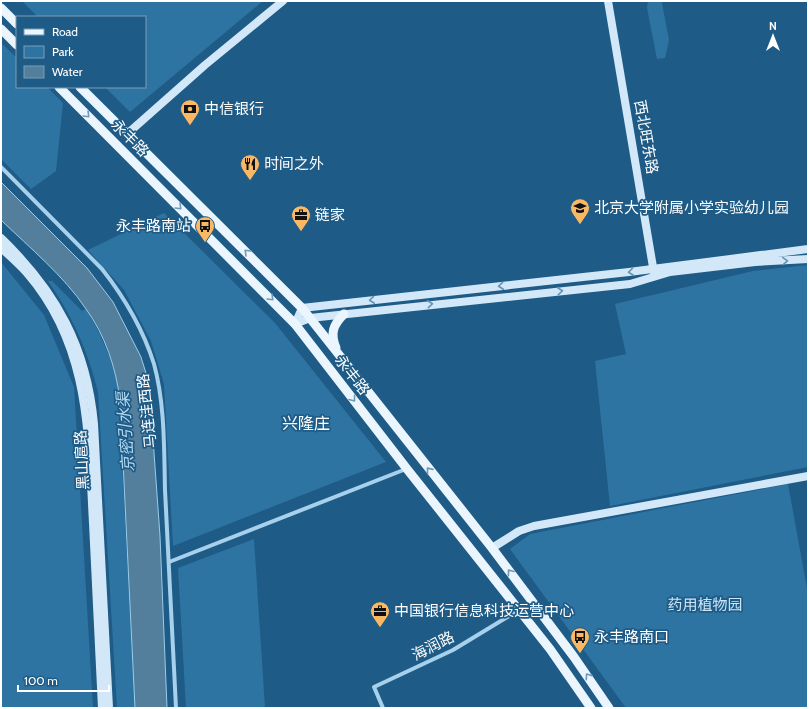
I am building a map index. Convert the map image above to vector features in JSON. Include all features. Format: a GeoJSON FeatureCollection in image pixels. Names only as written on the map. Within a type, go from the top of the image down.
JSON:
{"type":"FeatureCollection","features":[{"type":"Feature","properties":{"kind":"main road"},"geometry":{"type":"LineString","coordinates":[[1,8],[16,23]]}},
{"type":"Feature","properties":{"kind":"main road"},"geometry":{"type":"LineString","coordinates":[[1,29],[16,44]]}},
{"type":"Feature","properties":{"kind":"main road","name":"永丰路"},"geometry":{"type":"LineString","coordinates":[[60,88],[295,324],[407,469],[550,648],[591,708]]}},
{"type":"Feature","properties":{"kind":"main road","name":"永丰路"},"geometry":{"type":"LineString","coordinates":[[81,88],[302,308],[492,548],[574,657],[610,708]]}},
{"type":"Feature","properties":{"kind":"main road"},"geometry":{"type":"LineString","coordinates":[[338,355],[332,332],[336,323],[344,314]]}},
{"type":"Feature","properties":{"kind":"street"},"geometry":{"type":"LineString","coordinates":[[127,134],[205,65],[283,1]]}},
{"type":"Feature","properties":{"kind":"street","name":"西北旺东路"},"geometry":{"type":"LineString","coordinates":[[608,1],[655,278]]}},
{"type":"Feature","properties":{"kind":"street","name":"马连洼西路"},"geometry":{"type":"LineString","coordinates":[[1,168],[102,268],[124,298],[145,341],[159,385],[176,708]]}},
{"type":"Feature","properties":{"kind":"street","name":"黑山扈路"},"geometry":{"type":"LineString","coordinates":[[1,238],[32,269],[61,312],[76,345],[89,388],[95,432],[109,708]]}},
{"type":"Feature","properties":{"kind":"street","name":"黑山扈路"},"geometry":{"type":"LineString","coordinates":[[1,248],[27,273],[47,300],[70,347],[80,379],[88,425],[102,708]]}},
{"type":"Feature","properties":{"kind":"street"},"geometry":{"type":"LineString","coordinates":[[295,324],[302,308],[808,249]]}},
{"type":"Feature","properties":{"kind":"street"},"geometry":{"type":"LineString","coordinates":[[295,324],[310,318],[630,284],[678,271],[755,262],[808,258]]}},
{"type":"Feature","properties":{"kind":"street"},"geometry":{"type":"LineString","coordinates":[[169,562],[407,469]]}},
{"type":"Feature","properties":{"kind":"street"},"geometry":{"type":"LineString","coordinates":[[492,548],[519,531],[534,526],[808,476]]}},
{"type":"Feature","properties":{"kind":"street","name":"海润路"},"geometry":{"type":"LineString","coordinates":[[383,708],[374,687],[453,650],[520,610]]}},
{"type":"Feature","properties":{"kind":"green space"},"geometry":{"type":"Polygon","coordinates":[[[22,1],[263,1],[130,112],[106,88],[146,88],[146,16],[37,16],[22,1]]]}},
{"type":"Feature","properties":{"kind":"green space"},"geometry":{"type":"Polygon","coordinates":[[[648,1],[661,1],[662,3],[669,40],[665,58],[657,59],[647,8],[648,1]]]}},
{"type":"Feature","properties":{"kind":"green space"},"geometry":{"type":"Polygon","coordinates":[[[1,43],[16,57],[16,88],[48,88],[63,103],[56,171],[31,189],[1,159],[1,43]]]}},
{"type":"Feature","properties":{"kind":"green space"},"geometry":{"type":"Polygon","coordinates":[[[164,213],[275,323],[386,462],[173,546],[164,384],[151,341],[124,290],[88,250],[164,213]]]}},
{"type":"Feature","properties":{"kind":"green space"},"geometry":{"type":"Polygon","coordinates":[[[1,262],[44,315],[74,387],[93,708],[1,708],[1,262]]]}},
{"type":"Feature","properties":{"kind":"green space"},"geometry":{"type":"Polygon","coordinates":[[[808,265],[808,467],[610,506],[595,361],[626,354],[615,304],[753,271],[808,265]]]}},
{"type":"Feature","properties":{"kind":"green space"},"geometry":{"type":"Polygon","coordinates":[[[48,281],[52,281],[82,311],[86,309],[105,347],[113,367],[118,387],[135,708],[117,708],[98,392],[84,348],[72,320],[48,281]]]}},
{"type":"Feature","properties":{"kind":"green space","name":"药用植物园"},"geometry":{"type":"Polygon","coordinates":[[[788,484],[808,594],[808,708],[626,708],[510,549],[530,534],[788,484]]]}},
{"type":"Feature","properties":{"kind":"green space"},"geometry":{"type":"Polygon","coordinates":[[[254,539],[265,708],[186,708],[178,568],[254,539]]]}},
{"type":"Feature","properties":{"kind":"water","name":"京密引水渠"},"geometry":{"type":"Polygon","coordinates":[[[1,182],[87,268],[113,302],[141,357],[149,383],[160,536],[167,708],[135,708],[120,400],[116,376],[109,352],[93,319],[68,285],[1,220],[1,182]]]}},
{"type":"Feature","properties":{"kind":"place","name":"中信银行"},"geometry":{"type":"Point","coordinates":[190,126]}},
{"type":"Feature","properties":{"kind":"place","name":"时间之外"},"geometry":{"type":"Point","coordinates":[250,181]}},
{"type":"Feature","properties":{"kind":"place","name":"北京大学附属小学实验幼儿园"},"geometry":{"type":"Point","coordinates":[580,225]}},
{"type":"Feature","properties":{"kind":"place","name":"链家"},"geometry":{"type":"Point","coordinates":[301,232]}},
{"type":"Feature","properties":{"kind":"place","name":"永丰路南站"},"geometry":{"type":"Point","coordinates":[205,243]}},
{"type":"Feature","properties":{"kind":"place","name":"中国银行信息科技运营中心"},"geometry":{"type":"Point","coordinates":[380,628]}},
{"type":"Feature","properties":{"kind":"place","name":"永丰路南口"},"geometry":{"type":"Point","coordinates":[580,654]}},
{"type":"Feature","properties":{"kind":"district","name":"兴隆庄"},"geometry":{"type":"Point","coordinates":[306,423]}}]}
